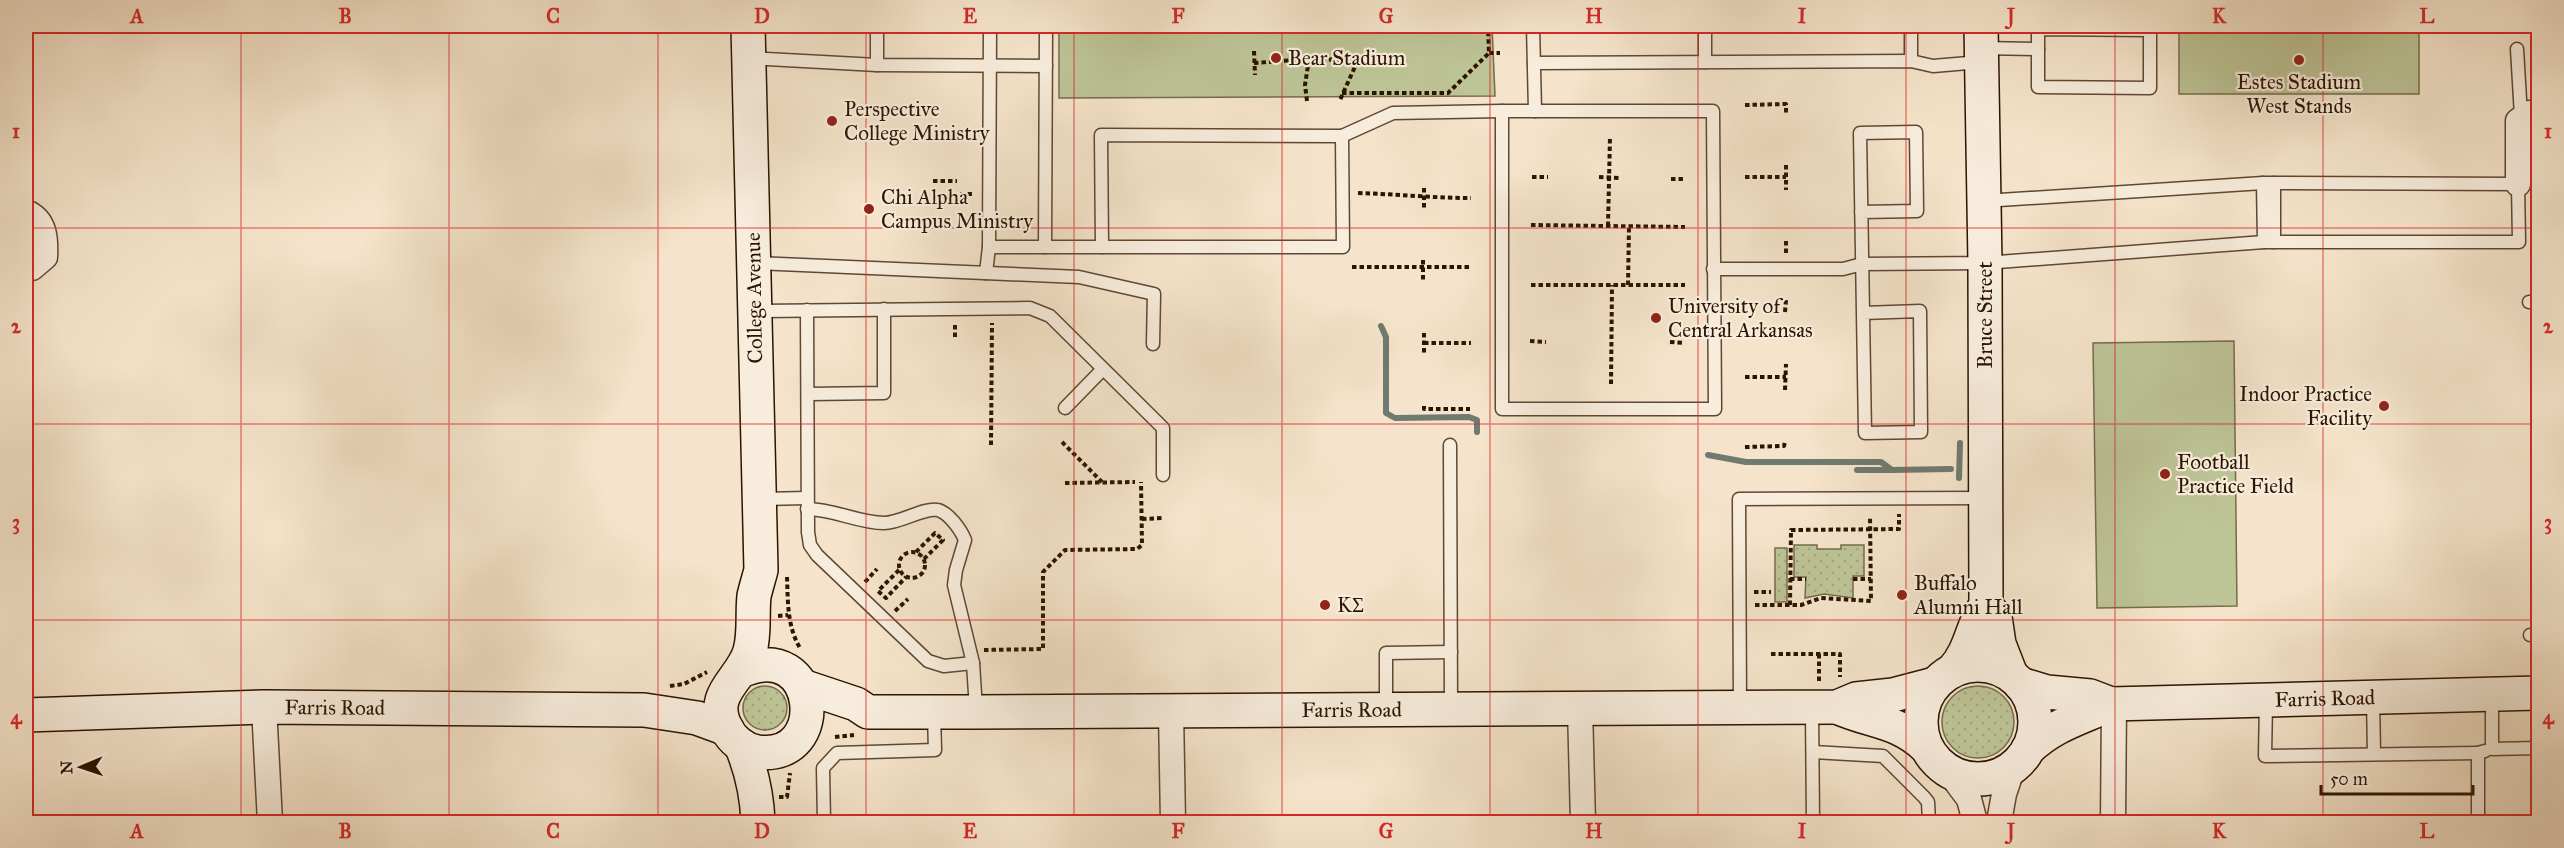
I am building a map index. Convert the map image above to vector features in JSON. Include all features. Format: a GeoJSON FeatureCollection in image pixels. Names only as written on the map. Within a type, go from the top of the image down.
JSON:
{"type":"FeatureCollection","features":[{"type":"Feature","properties":{"kind":"street","name":"College Avenue"},"geometry":{"type":"LineString","coordinates":[[747,26],[759,499],[774,569],[771,592],[777,641],[799,671]]}},
{"type":"Feature","properties":{"kind":"street","name":"Bruce Street"},"geometry":{"type":"LineString","coordinates":[[1944,677],[1968,650],[1977,618],[1986,605],[1985,263],[1981,45]]}},
{"type":"Feature","properties":{"kind":"street"},"geometry":{"type":"LineString","coordinates":[[2518,184],[2517,128],[2530,114]]}},
{"type":"Feature","properties":{"kind":"street"},"geometry":{"type":"LineString","coordinates":[[26,212],[41,223],[46,240],[45,257],[32,268],[26,269]]}},
{"type":"Feature","properties":{"kind":"street","name":"College Avenue"},"geometry":{"type":"LineString","coordinates":[[728,674],[752,644],[754,597],[774,569]]}},
{"type":"Feature","properties":{"kind":"street","name":"Bruce Street"},"geometry":{"type":"LineString","coordinates":[[1986,605],[1995,617],[1999,644],[2015,679]]}},
{"type":"Feature","properties":{"kind":"street"},"geometry":{"type":"LineString","coordinates":[[758,822],[758,799],[754,780],[721,715],[721,702],[728,674],[765,664],[799,671],[808,703],[808,715],[793,741],[776,782],[775,822]]}},
{"type":"Feature","properties":{"kind":"street"},"geometry":{"type":"LineString","coordinates":[[1975,822],[1969,799],[1937,759],[1921,725],[1921,714],[1924,703],[1944,677],[1964,666],[1982,665],[2000,669],[2015,679],[2027,693],[2034,715],[2033,738],[2004,794],[1999,822]]}},
{"type":"Feature","properties":{"kind":"street","name":"Farris Road"},"geometry":{"type":"LineString","coordinates":[[799,671],[868,712]]}},
{"type":"Feature","properties":{"kind":"street","name":"Farris Road"},"geometry":{"type":"LineString","coordinates":[[26,715],[264,707],[656,703],[697,697],[728,674]]}},
{"type":"Feature","properties":{"kind":"street","name":"Farris Road"},"geometry":{"type":"LineString","coordinates":[[793,741],[825,725],[856,719],[868,712],[1740,708],[1827,696],[1856,699],[1893,695],[1944,677]]}},
{"type":"Feature","properties":{"kind":"street","name":"Farris Road"},"geometry":{"type":"LineString","coordinates":[[2015,679],[2047,692],[2090,696],[2113,704],[2266,702],[2538,693]]}},
{"type":"Feature","properties":{"kind":"street","name":"Farris Road"},"geometry":{"type":"LineString","coordinates":[[1827,696],[1856,716],[1902,728],[1937,759]]}},
{"type":"Feature","properties":{"kind":"street","name":"Farris Road"},"geometry":{"type":"LineString","coordinates":[[656,703],[697,718],[734,737]]}},
{"type":"Feature","properties":{"kind":"street"},"geometry":{"type":"LineString","coordinates":[[2113,704],[2113,822]]}},
{"type":"Feature","properties":{"kind":"street","name":"Farris Road"},"geometry":{"type":"LineString","coordinates":[[2021,758],[2041,737],[2061,724],[2113,704]]}},
{"type":"Feature","properties":{"kind":"street"},"geometry":{"type":"LineString","coordinates":[[264,707],[270,822]]}},
{"type":"Feature","properties":{"kind":"street"},"geometry":{"type":"LineString","coordinates":[[1580,708],[1583,822]]}},
{"type":"Feature","properties":{"kind":"street"},"geometry":{"type":"LineString","coordinates":[[1171,711],[1173,822]]}},
{"type":"Feature","properties":{"kind":"street"},"geometry":{"type":"LineString","coordinates":[[734,737],[752,751],[764,753],[793,741]]}},
{"type":"Feature","properties":{"kind":"street"},"geometry":{"type":"LineString","coordinates":[[1937,759],[1970,779],[1981,779],[2003,773],[2021,758]]}},
{"type":"Feature","properties":{"kind":"lane"},"geometry":{"type":"LineString","coordinates":[[877,26],[878,65]]}},
{"type":"Feature","properties":{"kind":"lane"},"geometry":{"type":"LineString","coordinates":[[986,273],[989,247],[990,26]]}},
{"type":"Feature","properties":{"kind":"lane"},"geometry":{"type":"LineString","coordinates":[[1045,247],[1046,26]]}},
{"type":"Feature","properties":{"kind":"lane"},"geometry":{"type":"LineString","coordinates":[[1533,26],[1535,111]]}},
{"type":"Feature","properties":{"kind":"lane"},"geometry":{"type":"LineString","coordinates":[[1705,26],[1705,62]]}},
{"type":"Feature","properties":{"kind":"lane"},"geometry":{"type":"LineString","coordinates":[[1911,26],[1911,61]]}},
{"type":"Feature","properties":{"kind":"lane"},"geometry":{"type":"LineString","coordinates":[[2038,29],[2150,30],[2150,88],[2038,87],[2038,49],[2038,29]]}},
{"type":"Feature","properties":{"kind":"lane"},"geometry":{"type":"LineString","coordinates":[[1534,63],[1911,61],[1933,66],[1981,45],[2038,49]]}},
{"type":"Feature","properties":{"kind":"lane"},"geometry":{"type":"LineString","coordinates":[[2517,49],[2530,114]]}},
{"type":"Feature","properties":{"kind":"lane"},"geometry":{"type":"LineString","coordinates":[[748,58],[878,65],[1046,66]]}},
{"type":"Feature","properties":{"kind":"lane"},"geometry":{"type":"LineString","coordinates":[[1102,247],[1101,135],[1342,136],[1393,113],[1502,111],[1713,111],[1714,409],[1502,409],[1502,111]]}},
{"type":"Feature","properties":{"kind":"lane"},"geometry":{"type":"LineString","coordinates":[[1861,212],[1917,211],[1916,132],[1860,132],[1861,212],[1865,433],[1921,432],[1920,311],[1863,312]]}},
{"type":"Feature","properties":{"kind":"lane"},"geometry":{"type":"LineString","coordinates":[[989,247],[1343,247],[1342,136]]}},
{"type":"Feature","properties":{"kind":"lane"},"geometry":{"type":"LineString","coordinates":[[2268,183],[2269,242]]}},
{"type":"Feature","properties":{"kind":"lane"},"geometry":{"type":"LineString","coordinates":[[1713,269],[1843,269],[1862,264],[1985,263],[2269,242],[2519,242],[2518,184],[2268,183],[1984,201]]}},
{"type":"Feature","properties":{"kind":"lane"},"geometry":{"type":"LineString","coordinates":[[753,263],[1079,277],[1154,294],[1153,344]]}},
{"type":"Feature","properties":{"kind":"lane"},"geometry":{"type":"LineString","coordinates":[[754,311],[1030,308],[1050,316],[1163,428],[1163,475]]}},
{"type":"Feature","properties":{"kind":"lane"},"geometry":{"type":"LineString","coordinates":[[808,394],[884,393],[884,309]]}},
{"type":"Feature","properties":{"kind":"lane"},"geometry":{"type":"LineString","coordinates":[[807,310],[807,503],[810,545],[817,555],[928,661],[944,666],[973,663]]}},
{"type":"Feature","properties":{"kind":"lane"},"geometry":{"type":"LineString","coordinates":[[1065,408],[1103,369]]}},
{"type":"Feature","properties":{"kind":"lane"},"geometry":{"type":"LineString","coordinates":[[1450,445],[1452,710]]}},
{"type":"Feature","properties":{"kind":"lane"},"geometry":{"type":"LineString","coordinates":[[1740,708],[1739,499],[1985,498]]}},
{"type":"Feature","properties":{"kind":"lane"},"geometry":{"type":"LineString","coordinates":[[759,499],[807,503],[822,509],[882,523],[903,520],[928,510],[942,512],[962,531],[965,540],[954,585],[973,663],[976,712]]}},
{"type":"Feature","properties":{"kind":"lane"},"geometry":{"type":"LineString","coordinates":[[1386,709],[1386,653],[1451,652]]}},
{"type":"Feature","properties":{"kind":"lane"},"geometry":{"type":"LineString","coordinates":[[2492,749],[2493,694]]}},
{"type":"Feature","properties":{"kind":"lane"},"geometry":{"type":"LineString","coordinates":[[1813,822],[1813,752],[1827,696]]}},
{"type":"Feature","properties":{"kind":"lane"},"geometry":{"type":"LineString","coordinates":[[2373,697],[2374,754]]}},
{"type":"Feature","properties":{"kind":"lane"},"geometry":{"type":"LineString","coordinates":[[2266,702],[2265,756],[2478,753],[2492,749],[2538,748]]}},
{"type":"Feature","properties":{"kind":"lane"},"geometry":{"type":"LineString","coordinates":[[824,822],[823,768],[837,753],[935,750],[934,712]]}},
{"type":"Feature","properties":{"kind":"lane"},"geometry":{"type":"LineString","coordinates":[[1813,752],[1883,756],[1928,802],[1929,822]]}},
{"type":"Feature","properties":{"kind":"lane"},"geometry":{"type":"LineString","coordinates":[[2478,753],[2478,822]]}},
{"type":"Feature","properties":{"kind":"path"},"geometry":{"type":"LineString","coordinates":[[1488,26],[1489,53]]}},
{"type":"Feature","properties":{"kind":"path"},"geometry":{"type":"LineString","coordinates":[[1499,32],[1519,31]]}},
{"type":"Feature","properties":{"kind":"path"},"geometry":{"type":"LineString","coordinates":[[1254,51],[1255,75]]}},
{"type":"Feature","properties":{"kind":"path"},"geometry":{"type":"LineString","coordinates":[[1342,93],[1448,93],[1489,53],[1500,53]]}},
{"type":"Feature","properties":{"kind":"path"},"geometry":{"type":"LineString","coordinates":[[1254,63],[1309,59],[1358,60],[1340,100]]}},
{"type":"Feature","properties":{"kind":"path"},"geometry":{"type":"LineString","coordinates":[[1306,101],[1305,85],[1309,59]]}},
{"type":"Feature","properties":{"kind":"path"},"geometry":{"type":"LineString","coordinates":[[1745,105],[1786,104],[1786,113]]}},
{"type":"Feature","properties":{"kind":"path"},"geometry":{"type":"LineString","coordinates":[[1608,226],[1610,137]]}},
{"type":"Feature","properties":{"kind":"path"},"geometry":{"type":"LineString","coordinates":[[1786,165],[1786,190]]}},
{"type":"Feature","properties":{"kind":"path"},"geometry":{"type":"LineString","coordinates":[[1532,177],[1548,177]]}},
{"type":"Feature","properties":{"kind":"path"},"geometry":{"type":"LineString","coordinates":[[1599,177],[1620,178]]}},
{"type":"Feature","properties":{"kind":"path"},"geometry":{"type":"LineString","coordinates":[[1745,177],[1786,177]]}},
{"type":"Feature","properties":{"kind":"path"},"geometry":{"type":"LineString","coordinates":[[1671,179],[1685,179]]}},
{"type":"Feature","properties":{"kind":"path"},"geometry":{"type":"LineString","coordinates":[[933,182],[957,181]]}},
{"type":"Feature","properties":{"kind":"path"},"geometry":{"type":"LineString","coordinates":[[1424,188],[1424,208]]}},
{"type":"Feature","properties":{"kind":"path"},"geometry":{"type":"LineString","coordinates":[[1352,193],[1393,194],[1424,198],[1471,198]]}},
{"type":"Feature","properties":{"kind":"path"},"geometry":{"type":"LineString","coordinates":[[960,194],[976,194]]}},
{"type":"Feature","properties":{"kind":"path"},"geometry":{"type":"LineString","coordinates":[[1531,225],[1685,227]]}},
{"type":"Feature","properties":{"kind":"path"},"geometry":{"type":"LineString","coordinates":[[1628,285],[1629,226]]}},
{"type":"Feature","properties":{"kind":"path"},"geometry":{"type":"LineString","coordinates":[[1786,242],[1786,254]]}},
{"type":"Feature","properties":{"kind":"path"},"geometry":{"type":"LineString","coordinates":[[1423,260],[1424,281]]}},
{"type":"Feature","properties":{"kind":"path"},"geometry":{"type":"LineString","coordinates":[[1352,267],[1471,267]]}},
{"type":"Feature","properties":{"kind":"path"},"geometry":{"type":"LineString","coordinates":[[1531,285],[1685,285]]}},
{"type":"Feature","properties":{"kind":"path"},"geometry":{"type":"LineString","coordinates":[[1611,384],[1612,285]]}},
{"type":"Feature","properties":{"kind":"path"},"geometry":{"type":"LineString","coordinates":[[1785,312],[1786,300]]}},
{"type":"Feature","properties":{"kind":"path"},"geometry":{"type":"LineString","coordinates":[[955,320],[955,337]]}},
{"type":"Feature","properties":{"kind":"path"},"geometry":{"type":"LineString","coordinates":[[991,445],[992,322]]}},
{"type":"Feature","properties":{"kind":"path"},"geometry":{"type":"LineString","coordinates":[[1424,333],[1424,354]]}},
{"type":"Feature","properties":{"kind":"path"},"geometry":{"type":"LineString","coordinates":[[1530,341],[1546,342]]}},
{"type":"Feature","properties":{"kind":"path"},"geometry":{"type":"LineString","coordinates":[[1670,342],[1684,342]]}},
{"type":"Feature","properties":{"kind":"path"},"geometry":{"type":"LineString","coordinates":[[1424,343],[1471,343]]}},
{"type":"Feature","properties":{"kind":"path"},"geometry":{"type":"LineString","coordinates":[[1785,390],[1786,364]]}},
{"type":"Feature","properties":{"kind":"path"},"geometry":{"type":"LineString","coordinates":[[1745,377],[1786,377]]}},
{"type":"Feature","properties":{"kind":"path"},"geometry":{"type":"LineString","coordinates":[[1424,406],[1424,409],[1470,409]]}},
{"type":"Feature","properties":{"kind":"path"},"geometry":{"type":"LineString","coordinates":[[1745,447],[1784,447],[1785,441]]}},
{"type":"Feature","properties":{"kind":"path"},"geometry":{"type":"LineString","coordinates":[[1062,442],[1102,482]]}},
{"type":"Feature","properties":{"kind":"path"},"geometry":{"type":"LineString","coordinates":[[1065,483],[1135,482]]}},
{"type":"Feature","properties":{"kind":"path"},"geometry":{"type":"LineString","coordinates":[[983,650],[1043,649],[1043,572],[1065,550],[1137,549],[1142,545],[1141,482]]}},
{"type":"Feature","properties":{"kind":"path"},"geometry":{"type":"LineString","coordinates":[[1790,605],[1791,530],[1899,529],[1899,507]]}},
{"type":"Feature","properties":{"kind":"path"},"geometry":{"type":"LineString","coordinates":[[1751,605],[1801,605],[1821,598],[1871,602],[1870,516]]}},
{"type":"Feature","properties":{"kind":"path"},"geometry":{"type":"LineString","coordinates":[[1142,519],[1164,518]]}},
{"type":"Feature","properties":{"kind":"path"},"geometry":{"type":"LineString","coordinates":[[936,533],[943,540],[924,560],[924,569],[916,578],[906,577],[900,570],[898,560],[907,552],[916,552],[936,533]]}},
{"type":"Feature","properties":{"kind":"path"},"geometry":{"type":"LineString","coordinates":[[916,552],[924,560]]}},
{"type":"Feature","properties":{"kind":"path"},"geometry":{"type":"LineString","coordinates":[[774,569],[793,634],[799,671]]}},
{"type":"Feature","properties":{"kind":"path"},"geometry":{"type":"LineString","coordinates":[[864,583],[877,569]]}},
{"type":"Feature","properties":{"kind":"path"},"geometry":{"type":"LineString","coordinates":[[878,591],[900,570]]}},
{"type":"Feature","properties":{"kind":"path"},"geometry":{"type":"LineString","coordinates":[[886,598],[906,577]]}},
{"type":"Feature","properties":{"kind":"path"},"geometry":{"type":"LineString","coordinates":[[1790,579],[1806,579]]}},
{"type":"Feature","properties":{"kind":"path"},"geometry":{"type":"LineString","coordinates":[[1853,579],[1871,579]]}},
{"type":"Feature","properties":{"kind":"path"},"geometry":{"type":"LineString","coordinates":[[1750,592],[1771,592]]}},
{"type":"Feature","properties":{"kind":"path"},"geometry":{"type":"LineString","coordinates":[[894,612],[908,599]]}},
{"type":"Feature","properties":{"kind":"path"},"geometry":{"type":"LineString","coordinates":[[779,616],[788,615]]}},
{"type":"Feature","properties":{"kind":"path"},"geometry":{"type":"LineString","coordinates":[[1770,654],[1840,654],[1827,696]]}},
{"type":"Feature","properties":{"kind":"path"},"geometry":{"type":"LineString","coordinates":[[1819,654],[1827,696]]}},
{"type":"Feature","properties":{"kind":"path"},"geometry":{"type":"LineString","coordinates":[[656,703],[668,686],[728,674]]}},
{"type":"Feature","properties":{"kind":"green space","name":"Bear Stadium"},"geometry":{"type":"Polygon","coordinates":[[[1059,26],[1492,26],[1495,96],[1059,98],[1059,26]]]}},
{"type":"Feature","properties":{"kind":"green space","name":"Estes Stadium West Stands"},"geometry":{"type":"Polygon","coordinates":[[[2179,26],[2419,26],[2419,94],[2179,94],[2179,26]]]}},
{"type":"Feature","properties":{"kind":"green space","name":"Football Practice Field"},"geometry":{"type":"Polygon","coordinates":[[[2234,341],[2237,606],[2097,608],[2093,343],[2234,341]]]}},
{"type":"Feature","properties":{"kind":"green space"},"geometry":{"type":"Polygon","coordinates":[[[1794,545],[1817,545],[1817,549],[1841,549],[1841,545],[1864,545],[1864,576],[1853,576],[1853,598],[1824,594],[1805,598],[1806,577],[1794,577],[1794,545]]]}},
{"type":"Feature","properties":{"kind":"green space"},"geometry":{"type":"Polygon","coordinates":[[[1775,548],[1787,548],[1787,602],[1775,602],[1775,548]]]}},
{"type":"Feature","properties":{"kind":"green space"},"geometry":{"type":"Polygon","coordinates":[[[765,686],[781,692],[787,708],[781,724],[765,730],[749,724],[743,708],[749,692],[765,686]]]}},
{"type":"Feature","properties":{"kind":"green space"},"geometry":{"type":"Polygon","coordinates":[[[1978,686],[1998,692],[2008,702],[2014,722],[2008,742],[1998,752],[1978,758],[1958,752],[1948,742],[1942,722],[1948,702],[1958,692],[1978,686]]]}},
{"type":"Feature","properties":{"kind":"waterway"},"geometry":{"type":"LineString","coordinates":[[1381,326],[1386,337],[1386,413],[1395,418],[1469,417],[1477,420],[1477,432]]}},
{"type":"Feature","properties":{"kind":"waterway"},"geometry":{"type":"LineString","coordinates":[[1959,478],[1960,443]]}},
{"type":"Feature","properties":{"kind":"waterway"},"geometry":{"type":"LineString","coordinates":[[1708,455],[1746,462],[1881,462],[1892,470],[1951,469]]}},
{"type":"Feature","properties":{"kind":"waterway"},"geometry":{"type":"LineString","coordinates":[[1857,470],[1892,470]]}},
{"type":"Feature","properties":{"kind":"place","name":"Bear Stadium"},"geometry":{"type":"Point","coordinates":[1276,58]}},
{"type":"Feature","properties":{"kind":"place","name":"Estes Stadium West Stands"},"geometry":{"type":"Point","coordinates":[2299,60]}},
{"type":"Feature","properties":{"kind":"place","name":"Perspective College Ministry"},"geometry":{"type":"Point","coordinates":[832,121]}},
{"type":"Feature","properties":{"kind":"place","name":"Chi Alpha Campus Ministry"},"geometry":{"type":"Point","coordinates":[869,209]}},
{"type":"Feature","properties":{"kind":"place","name":"University of Central Arkansas"},"geometry":{"type":"Point","coordinates":[1656,318]}},
{"type":"Feature","properties":{"kind":"place","name":"Indoor Practice Facility"},"geometry":{"type":"Point","coordinates":[2384,406]}},
{"type":"Feature","properties":{"kind":"place","name":"Football Practice Field"},"geometry":{"type":"Point","coordinates":[2165,474]}},
{"type":"Feature","properties":{"kind":"place","name":"Buffalo Alumni Hall"},"geometry":{"type":"Point","coordinates":[1902,595]}},
{"type":"Feature","properties":{"kind":"place","name":"KΣ"},"geometry":{"type":"Point","coordinates":[1325,605]}}]}
